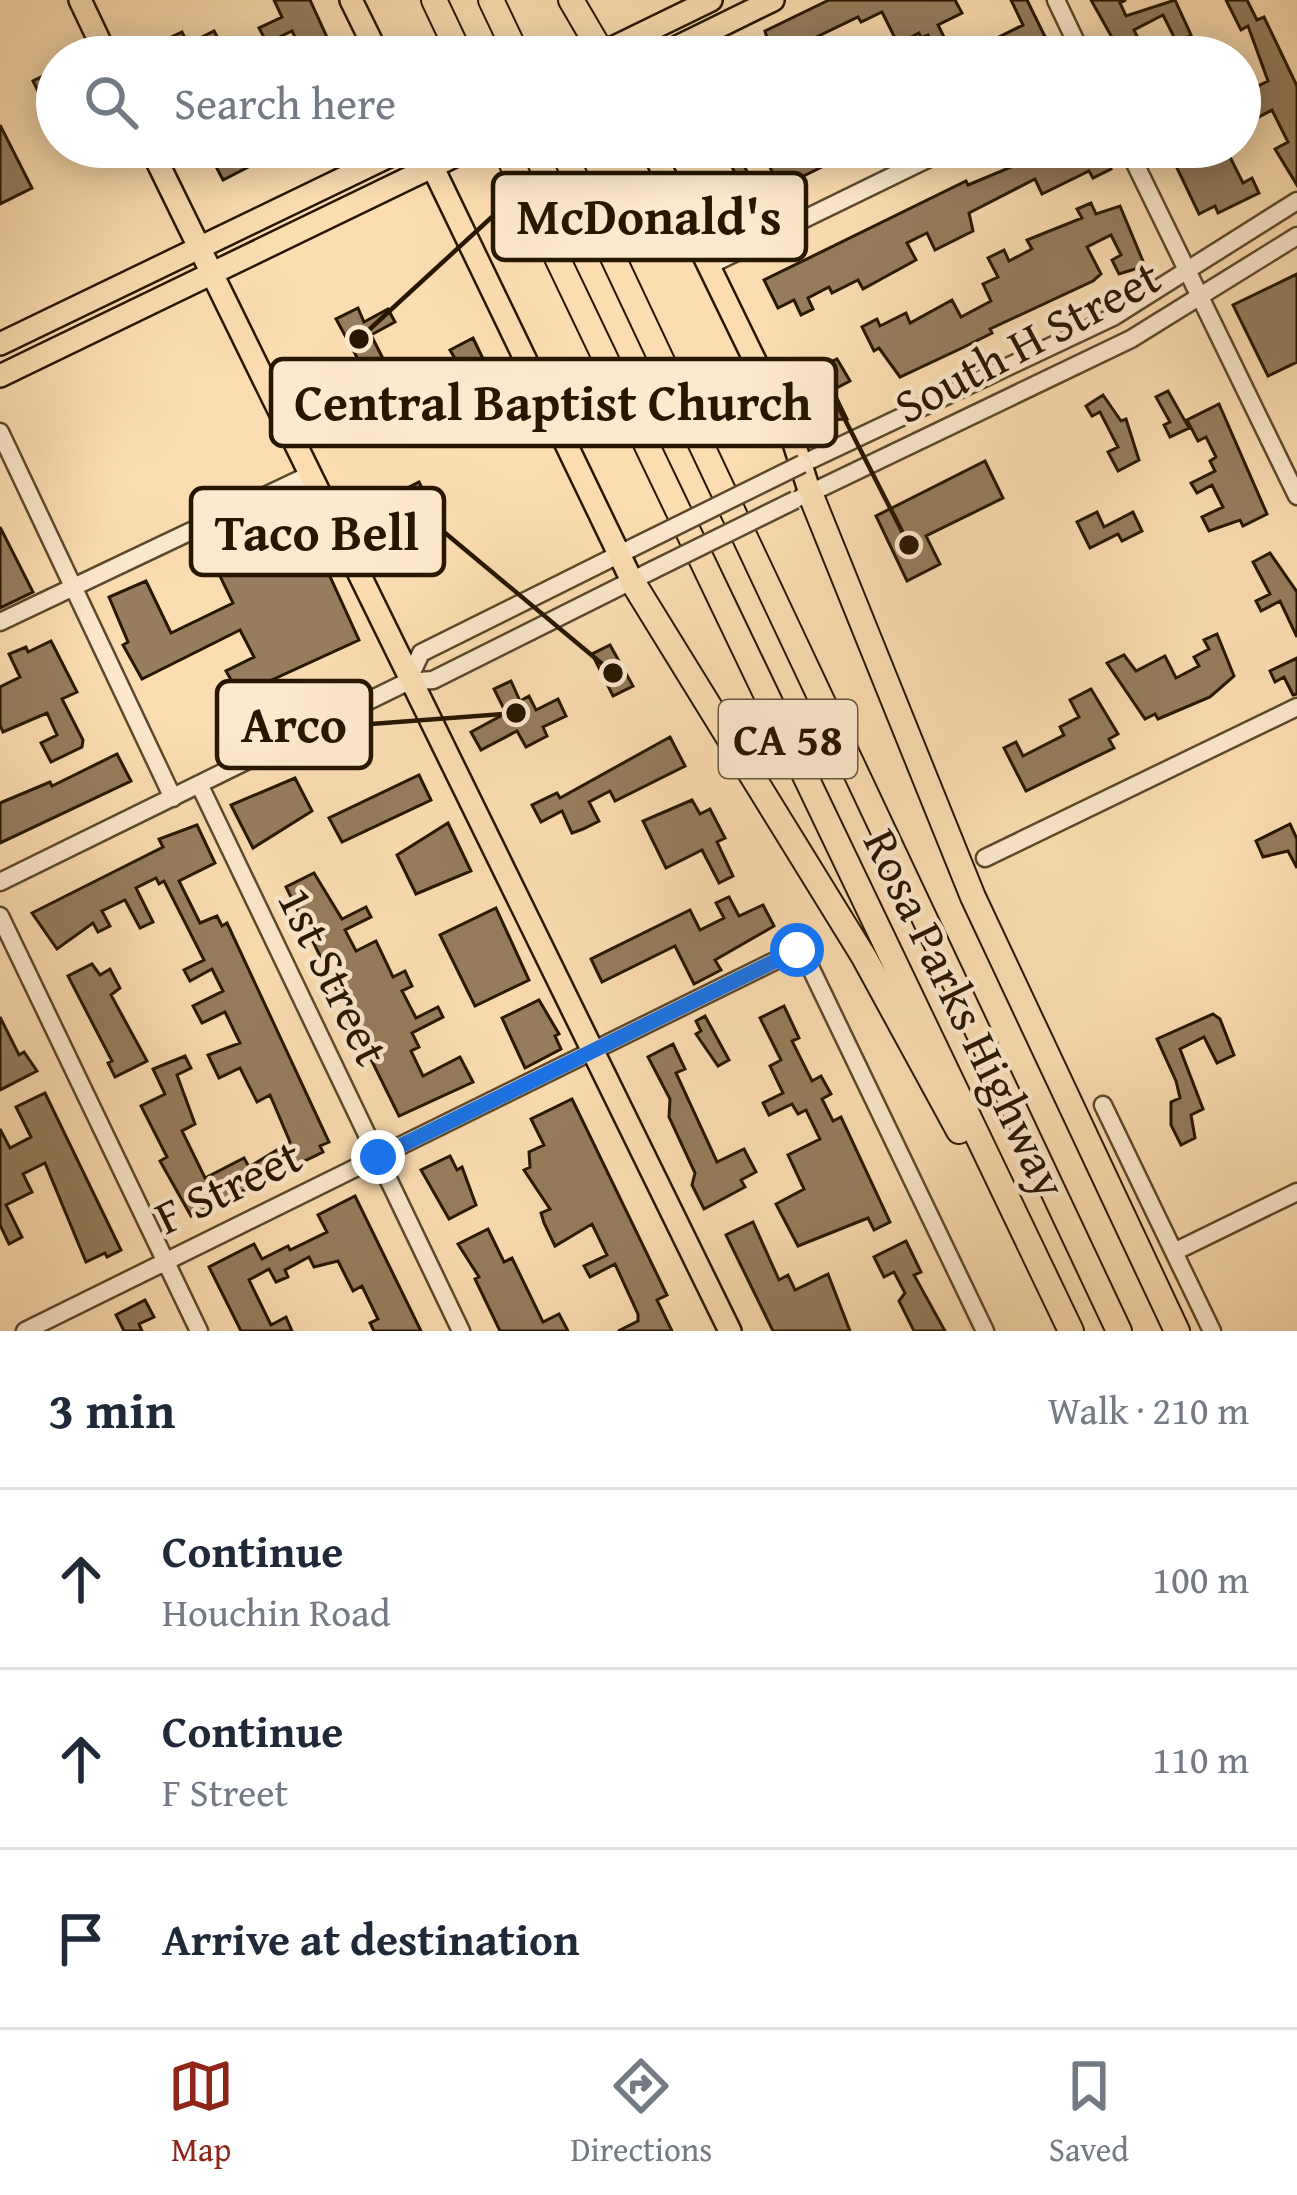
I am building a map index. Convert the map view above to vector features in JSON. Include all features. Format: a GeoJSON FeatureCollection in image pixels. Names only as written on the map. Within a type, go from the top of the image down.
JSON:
{"type":"FeatureCollection","features":[{"type":"Feature","properties":{"kind":"highway"},"geometry":{"type":"LineString","coordinates":[[434,0],[451,36]]}},
{"type":"Feature","properties":{"kind":"highway"},"geometry":{"type":"LineString","coordinates":[[491,0],[508,36]]}},
{"type":"Feature","properties":{"kind":"highway"},"geometry":{"type":"LineString","coordinates":[[571,0],[590,36]]}},
{"type":"Feature","properties":{"kind":"highway","name":"Rosa Parks Highway"},"geometry":{"type":"LineString","coordinates":[[514,168],[1070,1331]]}},
{"type":"Feature","properties":{"kind":"highway","name":"Rosa Parks Highway"},"geometry":{"type":"LineString","coordinates":[[571,168],[1119,1331]]}},
{"type":"Feature","properties":{"kind":"highway"},"geometry":{"type":"LineString","coordinates":[[803,497],[973,897],[1177,1331]]}},
{"type":"Feature","properties":{"kind":"highway"},"geometry":{"type":"LineString","coordinates":[[643,576],[864,957],[1070,1331]]}},
{"type":"Feature","properties":{"kind":"main road"},"geometry":{"type":"LineString","coordinates":[[80,0],[97,36]]}},
{"type":"Feature","properties":{"kind":"main road"},"geometry":{"type":"LineString","coordinates":[[351,0],[369,36]]}},
{"type":"Feature","properties":{"kind":"main road"},"geometry":{"type":"LineString","coordinates":[[640,36],[711,0]]}},
{"type":"Feature","properties":{"kind":"main road"},"geometry":{"type":"LineString","coordinates":[[736,17],[756,0]]}},
{"type":"Feature","properties":{"kind":"main road"},"geometry":{"type":"LineString","coordinates":[[698,36],[773,0]]}},
{"type":"Feature","properties":{"kind":"main road"},"geometry":{"type":"LineString","coordinates":[[160,168],[407,682],[480,812],[730,1331]]}},
{"type":"Feature","properties":{"kind":"main road"},"geometry":{"type":"LineString","coordinates":[[0,344],[365,168]]}},
{"type":"Feature","properties":{"kind":"main road"},"geometry":{"type":"LineString","coordinates":[[0,376],[212,274],[408,168]]}},
{"type":"Feature","properties":{"kind":"main road"},"geometry":{"type":"LineString","coordinates":[[433,168],[619,554],[643,576]]}},
{"type":"Feature","properties":{"kind":"main road"},"geometry":{"type":"LineString","coordinates":[[662,168],[802,464],[803,497]]}},
{"type":"Feature","properties":{"kind":"street"},"geometry":{"type":"LineString","coordinates":[[1056,0],[1074,36]]}},
{"type":"Feature","properties":{"kind":"street"},"geometry":{"type":"LineString","coordinates":[[710,265],[909,168]]}},
{"type":"Feature","properties":{"kind":"street"},"geometry":{"type":"LineString","coordinates":[[1137,168],[1297,496]]}},
{"type":"Feature","properties":{"kind":"street","name":"South H Street"},"geometry":{"type":"LineString","coordinates":[[407,682],[422,653],[802,464],[1113,317],[1297,201]]}},
{"type":"Feature","properties":{"kind":"street","name":"South H Street"},"geometry":{"type":"LineString","coordinates":[[407,682],[433,680],[1047,382],[1131,339],[1297,236]]}},
{"type":"Feature","properties":{"kind":"street"},"geometry":{"type":"LineString","coordinates":[[0,432],[173,799]]}},
{"type":"Feature","properties":{"kind":"street"},"geometry":{"type":"LineString","coordinates":[[0,622],[307,476]]}},
{"type":"Feature","properties":{"kind":"street"},"geometry":{"type":"LineString","coordinates":[[0,882],[407,682]]}},
{"type":"Feature","properties":{"kind":"street"},"geometry":{"type":"LineString","coordinates":[[985,858],[1297,707]]}},
{"type":"Feature","properties":{"kind":"street","name":"1st Street"},"geometry":{"type":"LineString","coordinates":[[200,785],[461,1331]]}},
{"type":"Feature","properties":{"kind":"street"},"geometry":{"type":"LineString","coordinates":[[0,916],[199,1331]]}},
{"type":"Feature","properties":{"kind":"street","name":"F Street"},"geometry":{"type":"LineString","coordinates":[[25,1331],[802,948],[985,1331]]}},
{"type":"Feature","properties":{"kind":"street"},"geometry":{"type":"LineString","coordinates":[[1102,1105],[1212,1331]]}},
{"type":"Feature","properties":{"kind":"street"},"geometry":{"type":"LineString","coordinates":[[1174,1252],[1297,1192]]}},
{"type":"Feature","properties":{"kind":"building"},"geometry":{"type":"Polygon","coordinates":[[[274,0],[310,0],[326,36],[294,36],[292,31],[263,36],[259,28],[282,17],[274,0]]]}},
{"type":"Feature","properties":{"kind":"building"},"geometry":{"type":"Polygon","coordinates":[[[829,0],[955,0],[962,13],[938,25],[944,36],[894,36],[882,12],[861,22],[858,17],[819,36],[766,36],[765,31],[829,0]]]}},
{"type":"Feature","properties":{"kind":"building"},"geometry":{"type":"Polygon","coordinates":[[[1011,0],[1027,0],[1045,36],[1001,36],[1023,25],[1011,0]]]}},
{"type":"Feature","properties":{"kind":"building"},"geometry":{"type":"Polygon","coordinates":[[[1091,0],[1126,0],[1120,3],[1126,16],[1175,0],[1191,35],[1174,36],[1163,15],[1134,30],[1137,36],[1111,36],[1091,0]]]}},
{"type":"Feature","properties":{"kind":"building"},"geometry":{"type":"Polygon","coordinates":[[[1226,0],[1247,0],[1257,20],[1264,17],[1297,86],[1297,185],[1275,149],[1288,142],[1272,110],[1261,116],[1261,84],[1268,81],[1261,62],[1261,36],[1252,36],[1248,26],[1241,30],[1226,0]]]}},
{"type":"Feature","properties":{"kind":"building"},"geometry":{"type":"Polygon","coordinates":[[[0,125],[32,188],[0,204],[0,125]]]}},
{"type":"Feature","properties":{"kind":"building"},"geometry":{"type":"Polygon","coordinates":[[[217,168],[246,168],[223,180],[217,168]]]}},
{"type":"Feature","properties":{"kind":"building"},"geometry":{"type":"Polygon","coordinates":[[[732,168],[745,168],[753,183],[773,173],[770,168],[820,168],[733,211],[723,191],[740,183],[732,168]]]}},
{"type":"Feature","properties":{"kind":"building"},"geometry":{"type":"Polygon","coordinates":[[[1009,168],[1111,169],[1093,178],[1089,171],[1042,194],[1035,179],[969,213],[973,231],[935,250],[927,233],[907,243],[916,260],[863,289],[858,280],[832,293],[829,287],[808,298],[813,309],[801,315],[794,300],[778,308],[764,280],[966,181],[968,185],[1009,168]]]}},
{"type":"Feature","properties":{"kind":"building"},"geometry":{"type":"Polygon","coordinates":[[[1177,168],[1236,168],[1243,183],[1252,178],[1259,193],[1218,213],[1215,206],[1199,214],[1177,168]]]}},
{"type":"Feature","properties":{"kind":"building"},"geometry":{"type":"Polygon","coordinates":[[[1091,203],[1096,214],[1120,206],[1145,266],[1119,274],[1112,260],[1121,255],[1111,235],[1087,247],[1101,274],[1093,281],[990,329],[992,333],[962,348],[900,377],[879,348],[874,351],[862,327],[877,319],[880,326],[906,313],[910,323],[952,300],[961,317],[991,301],[983,284],[998,277],[988,258],[1004,250],[1009,261],[1032,249],[1027,240],[1082,218],[1077,209],[1091,203]]]}},
{"type":"Feature","properties":{"kind":"building"},"geometry":{"type":"Polygon","coordinates":[[[1297,274],[1297,362],[1268,376],[1233,305],[1297,274]]]}},
{"type":"Feature","properties":{"kind":"building"},"geometry":{"type":"Polygon","coordinates":[[[358,308],[364,322],[388,309],[395,322],[371,335],[396,384],[377,394],[336,319],[358,308]]]}},
{"type":"Feature","properties":{"kind":"building"},"geometry":{"type":"Polygon","coordinates":[[[473,338],[486,365],[430,399],[419,377],[457,362],[450,350],[473,338]]]}},
{"type":"Feature","properties":{"kind":"building"},"geometry":{"type":"Polygon","coordinates":[[[837,359],[850,381],[833,390],[847,419],[815,421],[789,382],[837,359]]]}},
{"type":"Feature","properties":{"kind":"building"},"geometry":{"type":"Polygon","coordinates":[[[1168,391],[1189,428],[1170,437],[1164,425],[1170,422],[1156,397],[1168,391]]]}},
{"type":"Feature","properties":{"kind":"building"},"geometry":{"type":"Polygon","coordinates":[[[1103,395],[1121,421],[1126,419],[1139,460],[1118,471],[1108,452],[1118,447],[1100,412],[1092,416],[1086,406],[1103,395]]]}},
{"type":"Feature","properties":{"kind":"building"},"geometry":{"type":"Polygon","coordinates":[[[1219,404],[1267,514],[1243,526],[1240,520],[1209,531],[1202,517],[1223,507],[1212,485],[1197,493],[1191,483],[1215,471],[1210,461],[1216,457],[1206,437],[1198,441],[1187,420],[1219,404]]]}},
{"type":"Feature","properties":{"kind":"building"},"geometry":{"type":"Polygon","coordinates":[[[985,461],[1003,498],[926,536],[940,564],[907,581],[876,516],[985,461]]]}},
{"type":"Feature","properties":{"kind":"building"},"geometry":{"type":"Polygon","coordinates":[[[419,482],[441,525],[381,554],[360,512],[419,482]]]}},
{"type":"Feature","properties":{"kind":"building"},"geometry":{"type":"Polygon","coordinates":[[[283,508],[301,513],[359,640],[261,685],[271,705],[251,715],[226,671],[254,657],[240,630],[142,679],[123,645],[128,642],[109,597],[146,581],[171,633],[233,603],[206,547],[283,508]]]}},
{"type":"Feature","properties":{"kind":"building"},"geometry":{"type":"Polygon","coordinates":[[[1097,512],[1104,527],[1133,512],[1142,531],[1122,541],[1118,534],[1090,548],[1077,522],[1097,512]]]}},
{"type":"Feature","properties":{"kind":"building"},"geometry":{"type":"Polygon","coordinates":[[[0,527],[33,592],[0,608],[0,527]]]}},
{"type":"Feature","properties":{"kind":"building"},"geometry":{"type":"Polygon","coordinates":[[[1270,553],[1297,592],[1297,637],[1280,601],[1261,611],[1256,601],[1270,594],[1253,562],[1270,553]]]}},
{"type":"Feature","properties":{"kind":"building"},"geometry":{"type":"Polygon","coordinates":[[[1217,634],[1234,676],[1210,697],[1158,719],[1155,714],[1145,719],[1107,663],[1124,655],[1136,671],[1165,656],[1176,678],[1199,666],[1194,657],[1209,649],[1204,640],[1217,634]]]}},
{"type":"Feature","properties":{"kind":"building"},"geometry":{"type":"Polygon","coordinates":[[[51,641],[77,692],[62,699],[83,740],[82,747],[51,762],[41,743],[57,735],[47,713],[3,732],[0,687],[20,677],[9,654],[26,647],[28,652],[51,641]]]}},
{"type":"Feature","properties":{"kind":"building"},"geometry":{"type":"Polygon","coordinates":[[[610,645],[633,686],[613,696],[592,654],[610,645]]]}},
{"type":"Feature","properties":{"kind":"building"},"geometry":{"type":"Polygon","coordinates":[[[1297,658],[1297,694],[1293,695],[1284,677],[1275,682],[1270,671],[1297,658]]]}},
{"type":"Feature","properties":{"kind":"building"},"geometry":{"type":"Polygon","coordinates":[[[511,681],[520,701],[529,696],[536,710],[558,699],[566,716],[543,727],[547,736],[526,747],[517,731],[481,750],[471,732],[506,713],[494,689],[511,681]]]}},
{"type":"Feature","properties":{"kind":"building"},"geometry":{"type":"Polygon","coordinates":[[[1091,689],[1118,734],[1109,739],[1114,748],[1026,791],[1004,748],[1016,742],[1023,756],[1064,735],[1060,727],[1079,717],[1070,700],[1091,689]]]}},
{"type":"Feature","properties":{"kind":"building"},"geometry":{"type":"Polygon","coordinates":[[[670,737],[685,766],[615,801],[610,791],[589,802],[599,821],[583,829],[572,833],[562,811],[541,822],[532,805],[557,793],[560,798],[670,737]]]}},
{"type":"Feature","properties":{"kind":"building"},"geometry":{"type":"Polygon","coordinates":[[[117,754],[131,781],[0,843],[0,803],[50,782],[52,786],[117,754]]]}},
{"type":"Feature","properties":{"kind":"building"},"geometry":{"type":"Polygon","coordinates":[[[419,775],[431,800],[342,842],[329,818],[419,775]]]}},
{"type":"Feature","properties":{"kind":"building"},"geometry":{"type":"Polygon","coordinates":[[[295,778],[312,811],[253,848],[231,805],[295,778]]]}},
{"type":"Feature","properties":{"kind":"building"},"geometry":{"type":"Polygon","coordinates":[[[692,800],[700,814],[710,809],[725,838],[717,842],[733,876],[719,883],[702,850],[666,868],[643,821],[692,800]]]}},
{"type":"Feature","properties":{"kind":"building"},"geometry":{"type":"Polygon","coordinates":[[[448,823],[471,871],[416,894],[397,855],[448,823]]]}},
{"type":"Feature","properties":{"kind":"building"},"geometry":{"type":"Polygon","coordinates":[[[1290,824],[1297,839],[1297,868],[1288,851],[1263,857],[1256,841],[1290,824]]]}},
{"type":"Feature","properties":{"kind":"building"},"geometry":{"type":"Polygon","coordinates":[[[197,825],[215,863],[179,881],[200,923],[217,916],[222,926],[227,923],[329,1142],[320,1146],[323,1152],[191,1216],[160,1161],[167,1157],[141,1106],[165,1094],[153,1069],[185,1056],[191,1068],[177,1075],[195,1124],[182,1131],[205,1178],[244,1158],[249,1167],[290,1142],[270,1095],[257,1102],[240,1068],[219,1078],[208,1055],[240,1043],[225,1012],[202,1023],[193,1006],[223,991],[212,969],[190,981],[184,970],[204,960],[164,881],[159,884],[156,878],[136,888],[153,922],[140,928],[125,900],[102,911],[110,926],[98,932],[93,923],[57,949],[32,913],[163,847],[159,839],[197,825]]]}},
{"type":"Feature","properties":{"kind":"building"},"geometry":{"type":"Polygon","coordinates":[[[314,873],[342,919],[366,907],[371,917],[345,930],[356,951],[376,941],[393,977],[405,971],[412,986],[402,991],[416,1018],[438,1007],[443,1017],[412,1033],[419,1047],[411,1051],[423,1076],[460,1057],[473,1082],[399,1116],[286,887],[314,873]]]}},
{"type":"Feature","properties":{"kind":"building"},"geometry":{"type":"Polygon","coordinates":[[[729,897],[739,916],[763,905],[774,926],[715,960],[721,970],[694,984],[675,946],[602,982],[591,959],[690,910],[700,930],[724,918],[716,903],[729,897]]]}},
{"type":"Feature","properties":{"kind":"building"},"geometry":{"type":"Polygon","coordinates":[[[496,908],[529,980],[475,1006],[440,935],[496,908]]]}},
{"type":"Feature","properties":{"kind":"building"},"geometry":{"type":"Polygon","coordinates":[[[92,964],[100,975],[110,969],[120,988],[111,995],[147,1061],[115,1077],[108,1063],[112,1061],[68,976],[92,964]]]}},
{"type":"Feature","properties":{"kind":"building"},"geometry":{"type":"Polygon","coordinates":[[[539,1000],[559,1034],[555,1036],[561,1049],[525,1068],[502,1018],[539,1000]]]}},
{"type":"Feature","properties":{"kind":"building"},"geometry":{"type":"Polygon","coordinates":[[[784,1006],[799,1038],[792,1041],[812,1081],[821,1076],[831,1094],[822,1099],[833,1121],[841,1117],[890,1222],[874,1230],[868,1218],[798,1246],[776,1204],[804,1189],[788,1155],[820,1139],[806,1110],[798,1114],[792,1104],[769,1115],[763,1103],[783,1093],[770,1066],[781,1060],[760,1018],[784,1006]]]}},
{"type":"Feature","properties":{"kind":"building"},"geometry":{"type":"Polygon","coordinates":[[[1213,1014],[1220,1019],[1234,1055],[1217,1063],[1204,1037],[1180,1049],[1203,1109],[1191,1115],[1195,1138],[1181,1145],[1171,1125],[1171,1102],[1180,1098],[1157,1039],[1213,1014]]]}},
{"type":"Feature","properties":{"kind":"building"},"geometry":{"type":"Polygon","coordinates":[[[705,1016],[729,1060],[718,1066],[696,1034],[701,1031],[696,1021],[705,1016]]]}},
{"type":"Feature","properties":{"kind":"building"},"geometry":{"type":"Polygon","coordinates":[[[0,1017],[19,1055],[24,1052],[37,1071],[0,1090],[0,1017]]]}},
{"type":"Feature","properties":{"kind":"building"},"geometry":{"type":"Polygon","coordinates":[[[673,1044],[685,1069],[676,1073],[717,1162],[744,1149],[756,1172],[741,1180],[745,1187],[704,1209],[692,1185],[695,1173],[669,1117],[670,1099],[648,1057],[673,1044]]]}},
{"type":"Feature","properties":{"kind":"building"},"geometry":{"type":"Polygon","coordinates":[[[45,1093],[121,1250],[107,1257],[105,1253],[86,1262],[45,1163],[23,1174],[32,1192],[6,1205],[22,1237],[9,1244],[0,1225],[0,1129],[10,1148],[31,1137],[16,1107],[45,1093]]]}},
{"type":"Feature","properties":{"kind":"building"},"geometry":{"type":"Polygon","coordinates":[[[572,1099],[667,1295],[657,1300],[672,1331],[618,1331],[638,1321],[638,1314],[615,1264],[590,1277],[584,1266],[607,1255],[592,1224],[555,1246],[544,1223],[541,1213],[550,1209],[524,1170],[530,1167],[529,1152],[544,1145],[531,1119],[572,1099]]]}},
{"type":"Feature","properties":{"kind":"building"},"geometry":{"type":"Polygon","coordinates":[[[450,1156],[457,1170],[462,1167],[476,1205],[449,1219],[421,1170],[450,1156]]]}},
{"type":"Feature","properties":{"kind":"building"},"geometry":{"type":"Polygon","coordinates":[[[355,1196],[421,1331],[374,1331],[370,1323],[378,1319],[362,1286],[353,1291],[338,1261],[314,1267],[309,1257],[285,1270],[288,1277],[276,1282],[269,1269],[249,1280],[271,1325],[286,1317],[292,1331],[241,1331],[209,1267],[254,1244],[262,1259],[288,1246],[290,1250],[327,1232],[318,1215],[355,1196]]]}},
{"type":"Feature","properties":{"kind":"building"},"geometry":{"type":"Polygon","coordinates":[[[753,1222],[779,1280],[788,1275],[795,1290],[828,1274],[850,1331],[773,1331],[726,1235],[753,1222]]]}},
{"type":"Feature","properties":{"kind":"building"},"geometry":{"type":"Polygon","coordinates":[[[488,1229],[504,1262],[512,1258],[543,1322],[559,1314],[568,1331],[500,1331],[475,1279],[479,1277],[458,1244],[488,1229]]]}},
{"type":"Feature","properties":{"kind":"building"},"geometry":{"type":"Polygon","coordinates":[[[906,1241],[921,1272],[914,1275],[945,1331],[914,1331],[899,1301],[905,1293],[894,1272],[884,1277],[874,1257],[906,1241]]]}},
{"type":"Feature","properties":{"kind":"building"},"geometry":{"type":"Polygon","coordinates":[[[145,1300],[154,1317],[139,1324],[142,1331],[124,1331],[116,1315],[145,1300]]]}},
{"type":"Feature","properties":{"kind":"place","name":"McDonald's"},"geometry":{"type":"Point","coordinates":[359,339]}},
{"type":"Feature","properties":{"kind":"place","name":"Central Baptist Church"},"geometry":{"type":"Point","coordinates":[909,545]}},
{"type":"Feature","properties":{"kind":"place","name":"Taco Bell"},"geometry":{"type":"Point","coordinates":[613,673]}},
{"type":"Feature","properties":{"kind":"place","name":"Arco"},"geometry":{"type":"Point","coordinates":[516,713]}},
{"type":"Feature","properties":{"kind":"route"},"geometry":{"type":"LineString","coordinates":[[378,1157],[797,950]]}}]}
